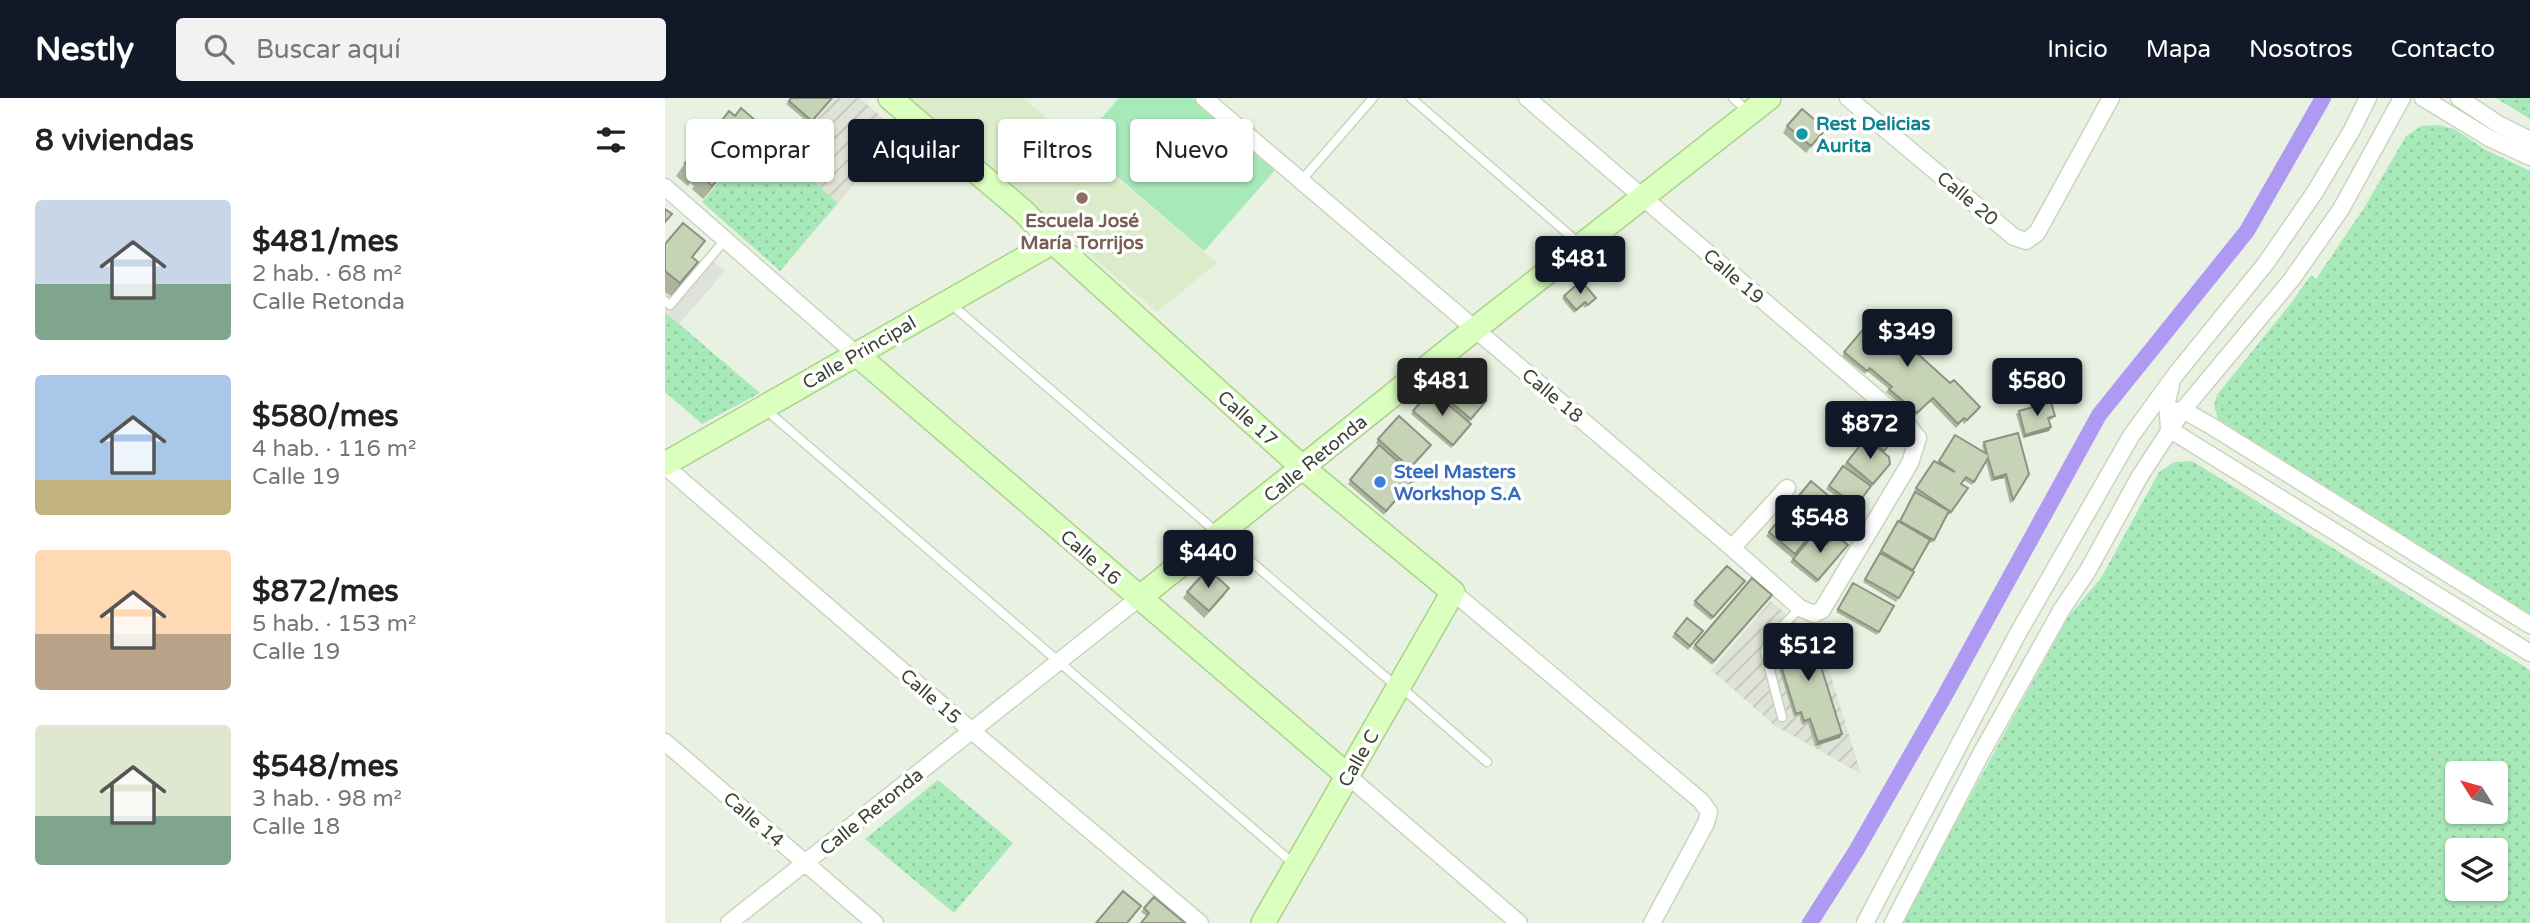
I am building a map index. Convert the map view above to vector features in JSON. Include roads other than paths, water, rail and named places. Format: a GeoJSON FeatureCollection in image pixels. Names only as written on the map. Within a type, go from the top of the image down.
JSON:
{"type":"FeatureCollection","features":[{"type":"Feature","properties":{"kind":"street","name":"Calle 17"},"geometry":{"type":"LineString","coordinates":[[890,98],[1024,212],[1053,242],[1303,468],[1702,802],[1709,812],[1706,823],[1652,923]]}},
{"type":"Feature","properties":{"kind":"street","name":"Calle 18"},"geometry":{"type":"LineString","coordinates":[[1204,98],[1802,609]]}},
{"type":"Feature","properties":{"kind":"street","name":"Calle 19"},"geometry":{"type":"LineString","coordinates":[[1527,98],[1906,423],[1918,438],[1910,463],[1822,610],[1814,614],[1802,609]]}},
{"type":"Feature","properties":{"kind":"street","name":"Calle Retonda"},"geometry":{"type":"LineString","coordinates":[[729,923],[1642,197],[1742,105],[1769,98]]}},
{"type":"Feature","properties":{"kind":"street","name":"Calle 20"},"geometry":{"type":"LineString","coordinates":[[1848,98],[2014,237],[2026,241],[2037,233],[2111,98]]}},
{"type":"Feature","properties":{"kind":"street"},"geometry":{"type":"LineString","coordinates":[[1894,921],[1982,752],[2062,609],[2087,572],[2169,429],[2175,411],[2292,279],[2334,219],[2402,98]]}},
{"type":"Feature","properties":{"kind":"street"},"geometry":{"type":"LineString","coordinates":[[2423,98],[2489,138],[2530,157]]}},
{"type":"Feature","properties":{"kind":"street"},"geometry":{"type":"LineString","coordinates":[[2459,98],[2498,124],[2530,140]]}},
{"type":"Feature","properties":{"kind":"street"},"geometry":{"type":"LineString","coordinates":[[1868,917],[2017,635],[2131,436],[2176,374],[2266,264],[2315,192],[2367,99]]}},
{"type":"Feature","properties":{"kind":"street","name":"Calle 16"},"geometry":{"type":"LineString","coordinates":[[665,187],[1519,923]]}},
{"type":"Feature","properties":{"kind":"street","name":"Calle Principal"},"geometry":{"type":"LineString","coordinates":[[665,465],[1053,242]]}},
{"type":"Feature","properties":{"kind":"street"},"geometry":{"type":"LineString","coordinates":[[2176,374],[2169,392],[2175,411],[2530,625]]}},
{"type":"Feature","properties":{"kind":"street"},"geometry":{"type":"LineString","coordinates":[[2131,436],[2147,420],[2175,411]]}},
{"type":"Feature","properties":{"kind":"street"},"geometry":{"type":"LineString","coordinates":[[2169,429],[2530,653]]}},
{"type":"Feature","properties":{"kind":"street","name":"Calle 15"},"geometry":{"type":"LineString","coordinates":[[665,465],[972,731],[1200,923]]}},
{"type":"Feature","properties":{"kind":"street"},"geometry":{"type":"LineString","coordinates":[[1732,548],[1787,488]]}},
{"type":"Feature","properties":{"kind":"street","name":"Calle C"},"geometry":{"type":"LineString","coordinates":[[1263,923],[1453,592]]}},
{"type":"Feature","properties":{"kind":"street","name":"Calle 14"},"geometry":{"type":"LineString","coordinates":[[665,742],[875,923]]}},
{"type":"Feature","properties":{"kind":"lane"},"geometry":{"type":"LineString","coordinates":[[1301,181],[1373,98]]}},
{"type":"Feature","properties":{"kind":"lane"},"geometry":{"type":"LineString","coordinates":[[1411,98],[1581,245]]}},
{"type":"Feature","properties":{"kind":"lane"},"geometry":{"type":"LineString","coordinates":[[665,302],[670,305],[725,240]]}},
{"type":"Feature","properties":{"kind":"lane"},"geometry":{"type":"LineString","coordinates":[[948,302],[1487,762]]}},
{"type":"Feature","properties":{"kind":"lane"},"geometry":{"type":"LineString","coordinates":[[763,407],[1296,866]]}},
{"type":"Feature","properties":{"kind":"lane"},"geometry":{"type":"LineString","coordinates":[[1781,717],[1765,652],[1769,640],[1802,609]]}},
{"type":"Feature","properties":{"kind":"waterway"},"geometry":{"type":"LineString","coordinates":[[1810,923],[1856,851],[1944,697],[2099,415],[2247,231],[2323,98]]}},
{"type":"Feature","properties":{"kind":"place","name":"Rest Delicias Aurita"},"geometry":{"type":"Point","coordinates":[1802,134]}},
{"type":"Feature","properties":{"kind":"place","name":"Escuela José María Torrijos"},"geometry":{"type":"Point","coordinates":[1082,198]}},
{"type":"Feature","properties":{"kind":"place","name":"Steel Masters Workshop S.A"},"geometry":{"type":"Point","coordinates":[1380,482]}}]}
